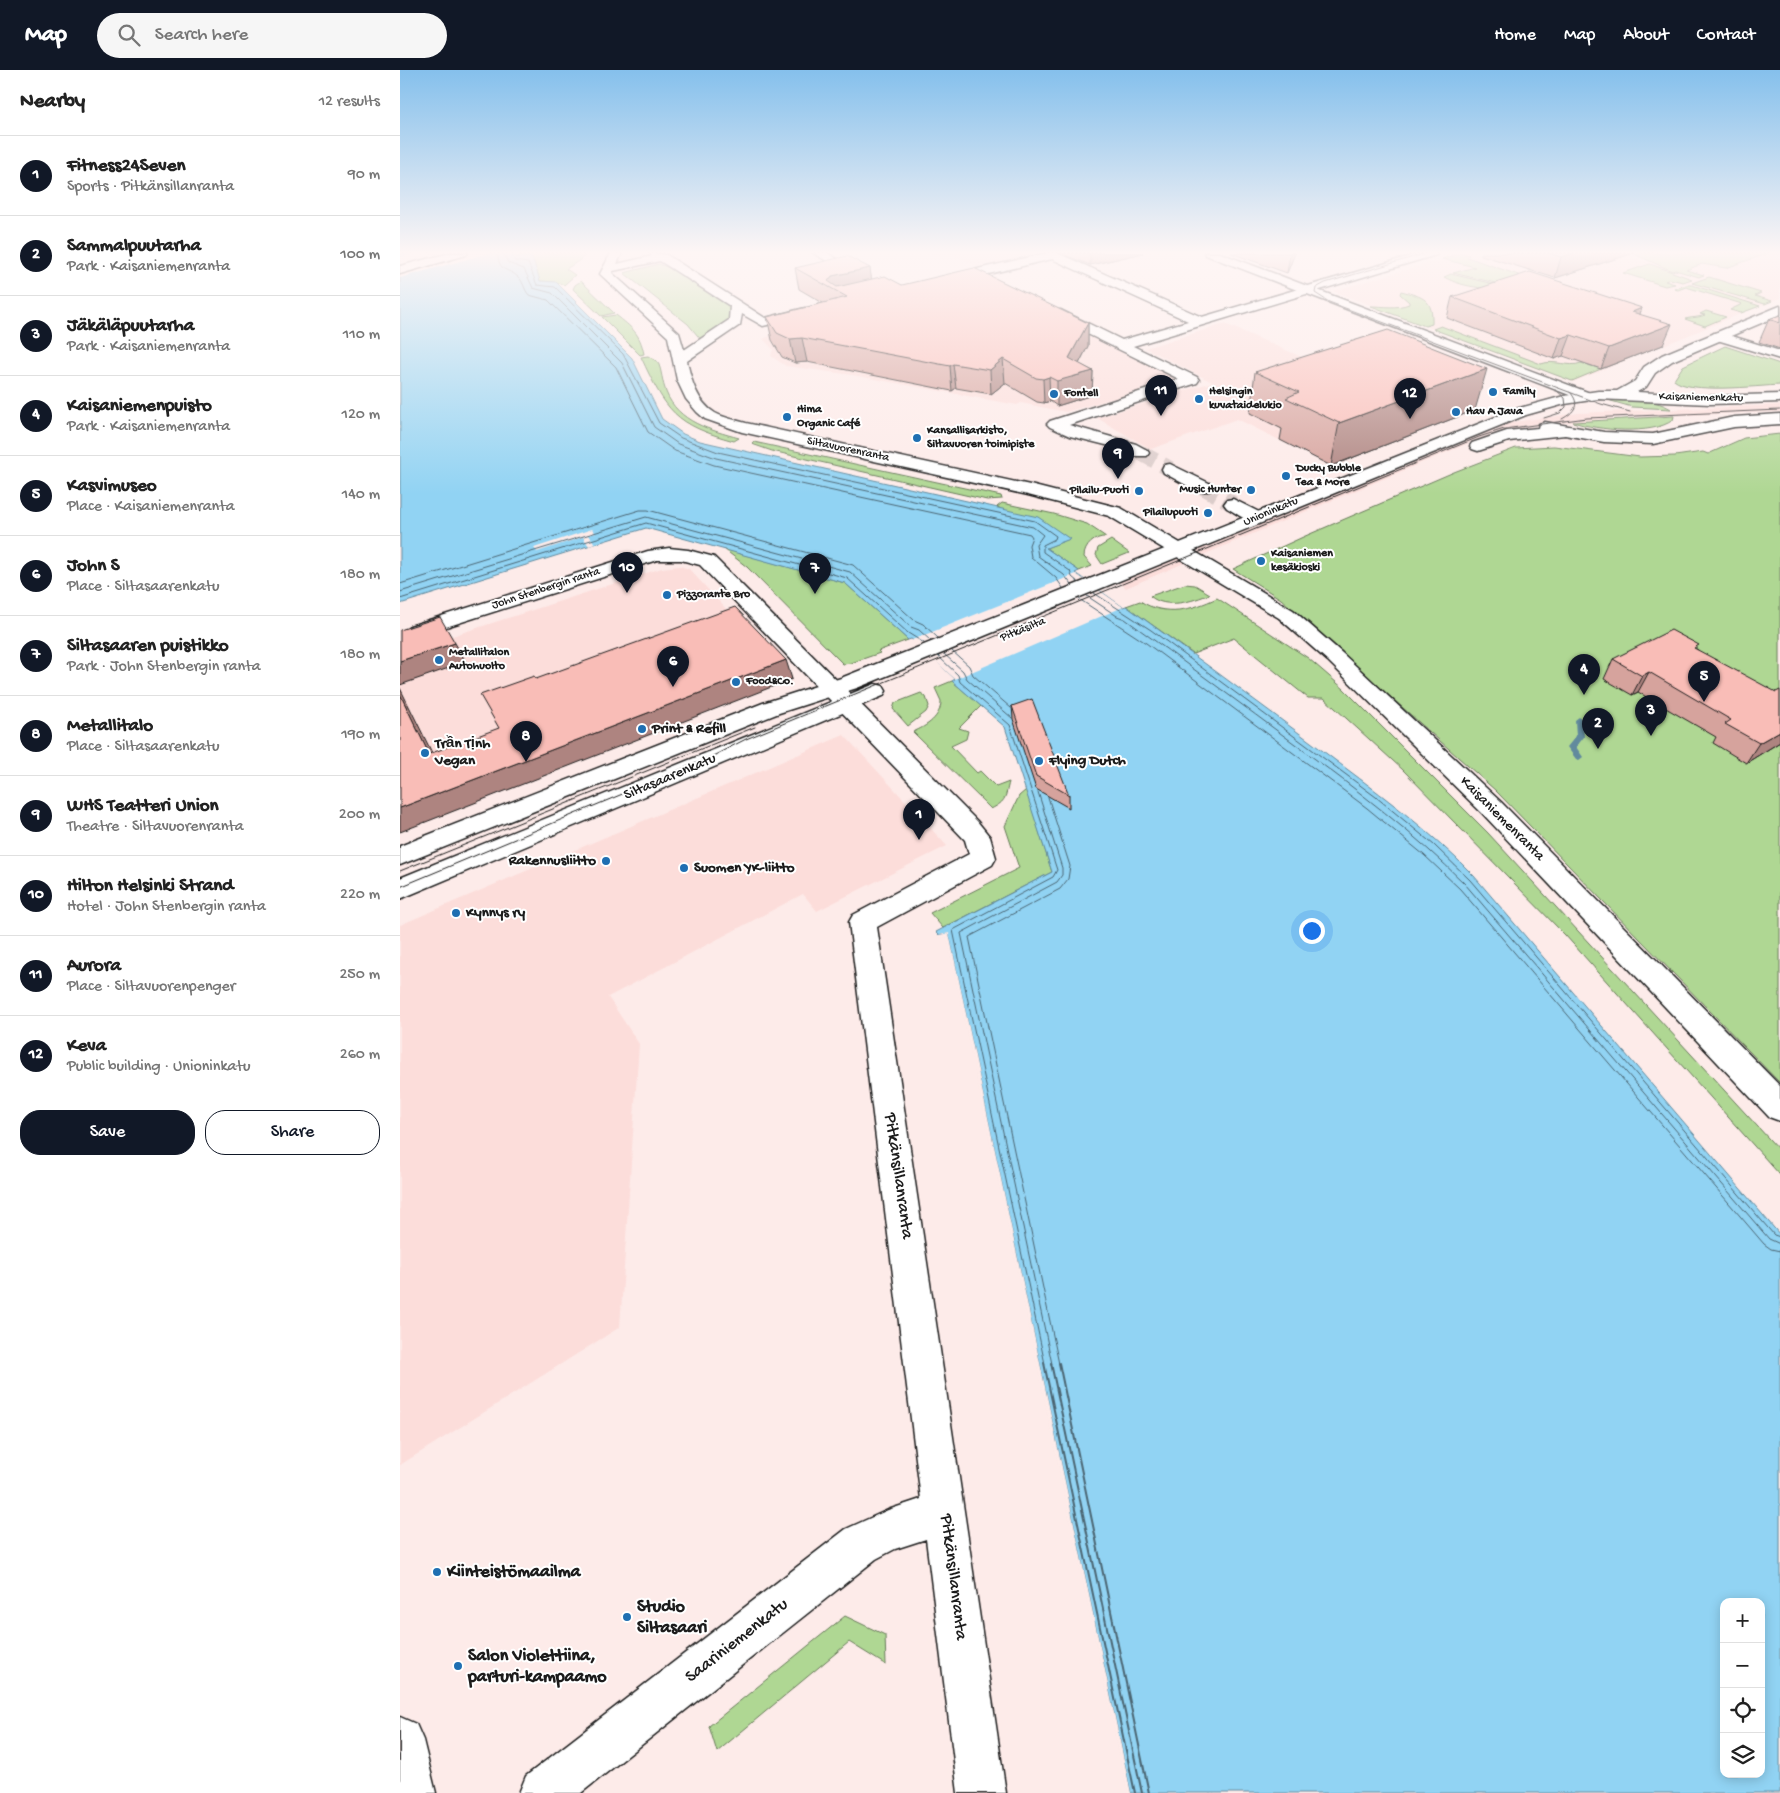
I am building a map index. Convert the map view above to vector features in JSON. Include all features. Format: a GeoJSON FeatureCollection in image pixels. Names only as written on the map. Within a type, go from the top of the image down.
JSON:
{"type":"FeatureCollection","features":[{"type":"Feature","properties":{"kind":"street","name":"Siltavuorenranta"},"geometry":{"type":"LineString","coordinates":[[672,333],[684,380],[693,399],[710,416],[722,421],[775,434],[1097,506],[1121,514],[1198,561]]}},
{"type":"Feature","properties":{"kind":"street"},"geometry":{"type":"LineString","coordinates":[[680,359],[718,333]]}},
{"type":"Feature","properties":{"kind":"street"},"geometry":{"type":"LineString","coordinates":[[1097,333],[1192,380],[1055,424],[1066,430],[1128,446],[1141,453]]}},
{"type":"Feature","properties":{"kind":"street"},"geometry":{"type":"LineString","coordinates":[[1120,345],[1159,333]]}},
{"type":"Feature","properties":{"kind":"street"},"geometry":{"type":"LineString","coordinates":[[1421,333],[1585,396]]}},
{"type":"Feature","properties":{"kind":"street","name":"Unioninkatu"},"geometry":{"type":"LineString","coordinates":[[1100,591],[1178,550],[1475,429],[1521,412],[1564,400],[1585,396],[1621,395],[1641,384],[1644,376],[1655,365],[1725,333]]}},
{"type":"Feature","properties":{"kind":"street"},"geometry":{"type":"LineString","coordinates":[[1719,336],[1780,355]]}},
{"type":"Feature","properties":{"kind":"street"},"geometry":{"type":"LineString","coordinates":[[1641,384],[1665,397],[1686,415],[1680,434]]}},
{"type":"Feature","properties":{"kind":"street","name":"Kaisaniemenkatu"},"geometry":{"type":"LineString","coordinates":[[1621,395],[1710,400],[1780,398]]}},
{"type":"Feature","properties":{"kind":"street","name":"Unioninkatu"},"geometry":{"type":"LineString","coordinates":[[1564,400],[1534,420],[1543,426],[1562,431],[1637,439],[1668,437],[1680,434]]}},
{"type":"Feature","properties":{"kind":"street","name":"Kaisaniemenkatu"},"geometry":{"type":"LineString","coordinates":[[1680,434],[1734,422],[1780,419]]}},
{"type":"Feature","properties":{"kind":"street","name":"Unioninkatu"},"geometry":{"type":"LineString","coordinates":[[1420,471],[1507,436],[1562,431]]}},
{"type":"Feature","properties":{"kind":"street"},"geometry":{"type":"LineString","coordinates":[[1170,469],[1203,487]]}},
{"type":"Feature","properties":{"kind":"street"},"geometry":{"type":"LineString","coordinates":[[1233,504],[1257,518]]}},
{"type":"Feature","properties":{"kind":"street","name":"John Stenbergin ranta"},"geometry":{"type":"LineString","coordinates":[[417,630],[655,555],[670,552],[687,554],[707,562],[840,696]]}},
{"type":"Feature","properties":{"kind":"street"},"geometry":{"type":"LineString","coordinates":[[1100,591],[1216,554]]}},
{"type":"Feature","properties":{"kind":"street","name":"Kaisaniemenranta"},"geometry":{"type":"LineString","coordinates":[[1198,561],[1286,614],[1335,657],[1492,808],[1780,1107]]}},
{"type":"Feature","properties":{"kind":"street","name":"Pitkäsilta"},"geometry":{"type":"LineString","coordinates":[[933,658],[1100,591]]}},
{"type":"Feature","properties":{"kind":"street","name":"Siltasaarenkatu"},"geometry":{"type":"LineString","coordinates":[[400,889],[840,696],[933,658]]}},
{"type":"Feature","properties":{"kind":"street","name":"Siltasaarenkatu"},"geometry":{"type":"LineString","coordinates":[[400,856],[771,708],[840,696]]}},
{"type":"Feature","properties":{"kind":"street","name":"Pitkänsillanranta"},"geometry":{"type":"LineString","coordinates":[[840,696],[976,836],[983,858],[862,922],[982,1793]]}},
{"type":"Feature","properties":{"kind":"street","name":"Saariniemenkatu"},"geometry":{"type":"LineString","coordinates":[[542,1793],[861,1544],[888,1531],[944,1512]]}},
{"type":"Feature","properties":{"kind":"street"},"geometry":{"type":"LineString","coordinates":[[400,1740],[412,1793]]}},
{"type":"Feature","properties":{"kind":"shaded area"},"geometry":{"type":"Polygon","coordinates":[[[1088,333],[1179,380],[1066,412],[852,375],[786,366],[771,356],[773,349],[763,339],[772,335],[1088,333]]]}},
{"type":"Feature","properties":{"kind":"shaded area"},"geometry":{"type":"Polygon","coordinates":[[[1194,333],[1247,333],[1353,379],[1475,410],[1331,466],[1237,419],[1151,449],[1097,418],[1212,382],[1145,348],[1194,333]]]}},
{"type":"Feature","properties":{"kind":"shaded area"},"geometry":{"type":"Polygon","coordinates":[[[1445,333],[1693,333],[1573,382],[1445,333]]]}},
{"type":"Feature","properties":{"kind":"shaded area"},"geometry":{"type":"Polygon","coordinates":[[[1780,405],[1780,412],[1627,417],[1542,425],[1501,432],[1476,440],[1126,588],[1119,582],[1481,433],[1491,425],[1579,413],[1780,405]]]}},
{"type":"Feature","properties":{"kind":"shaded area"},"geometry":{"type":"Polygon","coordinates":[[[680,566],[689,569],[791,679],[400,832],[400,653],[662,568],[680,566]]]}},
{"type":"Feature","properties":{"kind":"shaded area"},"geometry":{"type":"Polygon","coordinates":[[[844,735],[947,846],[817,911],[803,894],[608,997],[639,1044],[620,1327],[400,1465],[400,925],[844,735]]]}},
{"type":"Feature","properties":{"kind":"green space"},"geometry":{"type":"Polygon","coordinates":[[[618,333],[635,333],[638,336],[644,354],[640,355],[618,333]]]}},
{"type":"Feature","properties":{"kind":"green space"},"geometry":{"type":"Polygon","coordinates":[[[696,333],[713,333],[702,341],[696,333]]]}},
{"type":"Feature","properties":{"kind":"green space"},"geometry":{"type":"Polygon","coordinates":[[[1445,333],[1460,333],[1541,364],[1551,362],[1572,365],[1581,363],[1601,369],[1572,381],[1445,333]]]}},
{"type":"Feature","properties":{"kind":"green space"},"geometry":{"type":"Polygon","coordinates":[[[1725,346],[1780,364],[1780,385],[1708,388],[1694,387],[1674,380],[1683,366],[1725,346]]]}},
{"type":"Feature","properties":{"kind":"green space"},"geometry":{"type":"Polygon","coordinates":[[[648,356],[658,362],[666,392],[678,411],[706,428],[739,438],[734,441],[698,429],[685,422],[675,413],[658,391],[641,357],[648,356]]]}},
{"type":"Feature","properties":{"kind":"green space"},"geometry":{"type":"Polygon","coordinates":[[[1604,399],[1647,401],[1664,405],[1671,409],[1632,407],[1604,399]]]}},
{"type":"Feature","properties":{"kind":"green space"},"geometry":{"type":"Polygon","coordinates":[[[1674,416],[1673,420],[1664,425],[1638,430],[1610,429],[1573,422],[1674,416]]]}},
{"type":"Feature","properties":{"kind":"green space"},"geometry":{"type":"Polygon","coordinates":[[[1780,434],[1780,1083],[1496,791],[1281,599],[1233,569],[1454,472],[1516,448],[1554,446],[1640,457],[1675,456],[1703,452],[1708,454],[1744,438],[1780,434]]]}},
{"type":"Feature","properties":{"kind":"green space"},"geometry":{"type":"Polygon","coordinates":[[[754,442],[1001,496],[1002,499],[987,500],[772,451],[752,444],[754,442]]]}},
{"type":"Feature","properties":{"kind":"green space"},"geometry":{"type":"Polygon","coordinates":[[[1002,503],[1054,514],[1087,524],[1106,537],[1098,538],[1091,542],[1084,553],[1084,557],[1092,566],[1079,571],[1046,548],[1069,539],[997,507],[1002,503]]]}},
{"type":"Feature","properties":{"kind":"green space"},"geometry":{"type":"Polygon","coordinates":[[[1111,540],[1129,553],[1102,564],[1096,555],[1098,548],[1111,540]]]}},
{"type":"Feature","properties":{"kind":"green space"},"geometry":{"type":"Polygon","coordinates":[[[724,549],[845,583],[908,640],[878,651],[880,653],[843,664],[747,567],[724,549]]]}},
{"type":"Feature","properties":{"kind":"green space"},"geometry":{"type":"Polygon","coordinates":[[[1185,584],[1195,585],[1210,594],[1180,603],[1164,603],[1150,596],[1185,584]]]}},
{"type":"Feature","properties":{"kind":"green space"},"geometry":{"type":"Polygon","coordinates":[[[1217,598],[1308,658],[1344,689],[1488,833],[1780,1151],[1780,1175],[1565,935],[1403,770],[1324,698],[1308,698],[1234,638],[1193,654],[1126,606],[1140,601],[1159,609],[1179,610],[1198,606],[1217,598]]]}},
{"type":"Feature","properties":{"kind":"green space"},"geometry":{"type":"Polygon","coordinates":[[[952,681],[981,706],[959,728],[968,731],[966,739],[951,746],[977,773],[980,771],[996,787],[1009,782],[1003,801],[991,809],[913,732],[928,724],[939,712],[941,701],[935,688],[952,681]]]}},
{"type":"Feature","properties":{"kind":"green space"},"geometry":{"type":"Polygon","coordinates":[[[921,693],[926,697],[929,706],[926,712],[908,726],[893,709],[895,703],[921,693]]]}},
{"type":"Feature","properties":{"kind":"green space"},"geometry":{"type":"Polygon","coordinates":[[[1026,790],[1052,872],[943,928],[930,913],[1019,868],[1005,826],[1019,796],[1026,790]]]}},
{"type":"Feature","properties":{"kind":"green space"},"geometry":{"type":"Polygon","coordinates":[[[845,1616],[885,1635],[886,1665],[849,1642],[717,1752],[709,1726],[845,1616]]]}},
{"type":"Feature","properties":{"kind":"water"},"geometry":{"type":"Polygon","coordinates":[[[400,333],[607,333],[632,358],[662,419],[683,434],[700,441],[1038,517],[1070,539],[1046,548],[1079,571],[1075,573],[1123,607],[1126,606],[1247,694],[1379,794],[1438,841],[1474,876],[1780,1235],[1780,1793],[1131,1793],[949,934],[939,935],[936,932],[1052,872],[1005,727],[952,681],[955,679],[916,642],[911,639],[908,640],[845,583],[646,528],[400,604],[400,333]]]}},
{"type":"Feature","properties":{"kind":"pier"},"geometry":{"type":"Polygon","coordinates":[[[592,529],[596,533],[589,535],[595,544],[589,546],[583,537],[537,552],[534,548],[592,529]]]}},
{"type":"Feature","properties":{"kind":"pier"},"geometry":{"type":"Polygon","coordinates":[[[1076,574],[1123,607],[955,679],[912,640],[1076,574]]]}},
{"type":"Feature","properties":{"kind":"pier"},"geometry":{"type":"Polygon","coordinates":[[[949,933],[1131,1793],[1128,1793],[947,936],[939,938],[939,935],[949,933]]]}},
{"type":"Feature","properties":{"kind":"building"},"geometry":{"type":"Polygon","coordinates":[[[778,333],[1082,333],[1069,358],[1093,371],[1057,381],[1049,377],[1043,379],[1036,378],[1003,359],[990,370],[953,364],[950,366],[802,338],[790,339],[778,333]]]}},
{"type":"Feature","properties":{"kind":"building"},"geometry":{"type":"Polygon","coordinates":[[[1377,333],[1397,333],[1487,369],[1339,423],[1286,398],[1299,392],[1255,372],[1377,333]]]}},
{"type":"Feature","properties":{"kind":"building"},"geometry":{"type":"Polygon","coordinates":[[[1549,333],[1647,333],[1609,348],[1571,335],[1561,338],[1549,333]]]}},
{"type":"Feature","properties":{"kind":"building"},"geometry":{"type":"Polygon","coordinates":[[[735,607],[786,660],[400,808],[400,694],[429,754],[499,728],[480,695],[534,676],[536,679],[735,607]]]}},
{"type":"Feature","properties":{"kind":"building"},"geometry":{"type":"Polygon","coordinates":[[[440,617],[455,643],[400,661],[400,630],[440,617]]]}},
{"type":"Feature","properties":{"kind":"building"},"geometry":{"type":"Polygon","coordinates":[[[1671,630],[1699,645],[1694,648],[1776,692],[1780,690],[1780,731],[1759,743],[1725,724],[1731,720],[1649,672],[1642,676],[1613,659],[1671,630]]]}},
{"type":"Feature","properties":{"kind":"building","name":"Flying Dutch"},"geometry":{"type":"Polygon","coordinates":[[[1032,699],[1069,795],[1036,776],[1012,706],[1032,699]]]}},
{"type":"Feature","properties":{"kind":"waterway"},"geometry":{"type":"LineString","coordinates":[[1579,720],[1580,737],[1571,747],[1579,757]]}},
{"type":"Feature","properties":{"kind":"tunnel"},"geometry":{"type":"LineString","coordinates":[[1141,453],[1170,469]]}},
{"type":"Feature","properties":{"kind":"tunnel"},"geometry":{"type":"LineString","coordinates":[[1203,487],[1233,504]]}},
{"type":"Feature","properties":{"kind":"tram line"},"geometry":{"type":"LineString","coordinates":[[1413,333],[1570,393]]}},
{"type":"Feature","properties":{"kind":"tram line"},"geometry":{"type":"LineString","coordinates":[[1544,418],[1560,413],[1566,407],[1565,398],[1556,390]]}},
{"type":"Feature","properties":{"kind":"tram line"},"geometry":{"type":"LineString","coordinates":[[1562,419],[1573,411],[1576,404],[1570,393]]}},
{"type":"Feature","properties":{"kind":"tram line"},"geometry":{"type":"LineString","coordinates":[[1570,393],[1630,412]]}},
{"type":"Feature","properties":{"kind":"tram line"},"geometry":{"type":"LineString","coordinates":[[400,887],[711,757],[746,739],[1479,437],[1504,429],[1587,418],[1780,410]]}},
{"type":"Feature","properties":{"kind":"tram line"},"geometry":{"type":"LineString","coordinates":[[400,871],[755,727]]}},
{"type":"Feature","properties":{"kind":"place","name":"Family"},"geometry":{"type":"Point","coordinates":[1493,392]}},
{"type":"Feature","properties":{"kind":"place","name":"Fontell"},"geometry":{"type":"Point","coordinates":[1054,394]}},
{"type":"Feature","properties":{"kind":"place","name":"Helsingin kuvataidelukio"},"geometry":{"type":"Point","coordinates":[1199,399]}},
{"type":"Feature","properties":{"kind":"place","name":"Hav A Java"},"geometry":{"type":"Point","coordinates":[1456,412]}},
{"type":"Feature","properties":{"kind":"place","name":"Aurora"},"geometry":{"type":"Point","coordinates":[1161,416]}},
{"type":"Feature","properties":{"kind":"place","name":"Hima Organic Café"},"geometry":{"type":"Point","coordinates":[787,417]}},
{"type":"Feature","properties":{"kind":"place","name":"Keva"},"geometry":{"type":"Point","coordinates":[1410,419]}},
{"type":"Feature","properties":{"kind":"place","name":"Kansallisarkisto, Siltavuoren toimipiste"},"geometry":{"type":"Point","coordinates":[917,438]}},
{"type":"Feature","properties":{"kind":"place","name":"Ducky Bubble Tea & More"},"geometry":{"type":"Point","coordinates":[1286,476]}},
{"type":"Feature","properties":{"kind":"place","name":"WHS Teatteri Union"},"geometry":{"type":"Point","coordinates":[1118,479]}},
{"type":"Feature","properties":{"kind":"place","name":"Music Hunter"},"geometry":{"type":"Point","coordinates":[1251,490]}},
{"type":"Feature","properties":{"kind":"place","name":"Pilailu-Puoti"},"geometry":{"type":"Point","coordinates":[1139,491]}},
{"type":"Feature","properties":{"kind":"place","name":"Pilailupuoti"},"geometry":{"type":"Point","coordinates":[1208,513]}},
{"type":"Feature","properties":{"kind":"place","name":"Kaisaniemen kesäkioski"},"geometry":{"type":"Point","coordinates":[1261,561]}},
{"type":"Feature","properties":{"kind":"place","name":"Hilton Helsinki Strand"},"geometry":{"type":"Point","coordinates":[627,593]}},
{"type":"Feature","properties":{"kind":"place","name":"Siltasaaren puistikko"},"geometry":{"type":"Point","coordinates":[815,594]}},
{"type":"Feature","properties":{"kind":"place","name":"Pizzorante Bro"},"geometry":{"type":"Point","coordinates":[667,595]}},
{"type":"Feature","properties":{"kind":"place","name":"Metallitalon Autohuolto"},"geometry":{"type":"Point","coordinates":[439,660]}},
{"type":"Feature","properties":{"kind":"place","name":"Food&Co."},"geometry":{"type":"Point","coordinates":[736,682]}},
{"type":"Feature","properties":{"kind":"place","name":"John S"},"geometry":{"type":"Point","coordinates":[673,687]}},
{"type":"Feature","properties":{"kind":"place","name":"Kaisaniemenpuisto"},"geometry":{"type":"Point","coordinates":[1584,695]}},
{"type":"Feature","properties":{"kind":"place","name":"Kasvimuseo"},"geometry":{"type":"Point","coordinates":[1704,702]}},
{"type":"Feature","properties":{"kind":"place","name":"Print & Refill"},"geometry":{"type":"Point","coordinates":[642,729]}},
{"type":"Feature","properties":{"kind":"place","name":"Jäkäläpuutarha"},"geometry":{"type":"Point","coordinates":[1651,736]}},
{"type":"Feature","properties":{"kind":"place","name":"Sammalpuutarha"},"geometry":{"type":"Point","coordinates":[1598,749]}},
{"type":"Feature","properties":{"kind":"place","name":"Trần Tịnh Vegan"},"geometry":{"type":"Point","coordinates":[425,753]}},
{"type":"Feature","properties":{"kind":"place","name":"Flying Dutch"},"geometry":{"type":"Point","coordinates":[1039,761]}},
{"type":"Feature","properties":{"kind":"place","name":"Metallitalo"},"geometry":{"type":"Point","coordinates":[526,762]}},
{"type":"Feature","properties":{"kind":"place","name":"Fitness24Seven"},"geometry":{"type":"Point","coordinates":[919,840]}},
{"type":"Feature","properties":{"kind":"place","name":"Rakennusliitto"},"geometry":{"type":"Point","coordinates":[606,861]}},
{"type":"Feature","properties":{"kind":"place","name":"Suomen YK-liitto"},"geometry":{"type":"Point","coordinates":[684,868]}},
{"type":"Feature","properties":{"kind":"place","name":"Kynnys ry"},"geometry":{"type":"Point","coordinates":[456,913]}},
{"type":"Feature","properties":{"kind":"place","name":"Kiinteistömaailma"},"geometry":{"type":"Point","coordinates":[437,1572]}},
{"type":"Feature","properties":{"kind":"place","name":"Studio Siltasaari"},"geometry":{"type":"Point","coordinates":[627,1617]}},
{"type":"Feature","properties":{"kind":"place","name":"Salon Violettiina, parturi-kampaamo"},"geometry":{"type":"Point","coordinates":[458,1666]}}]}
